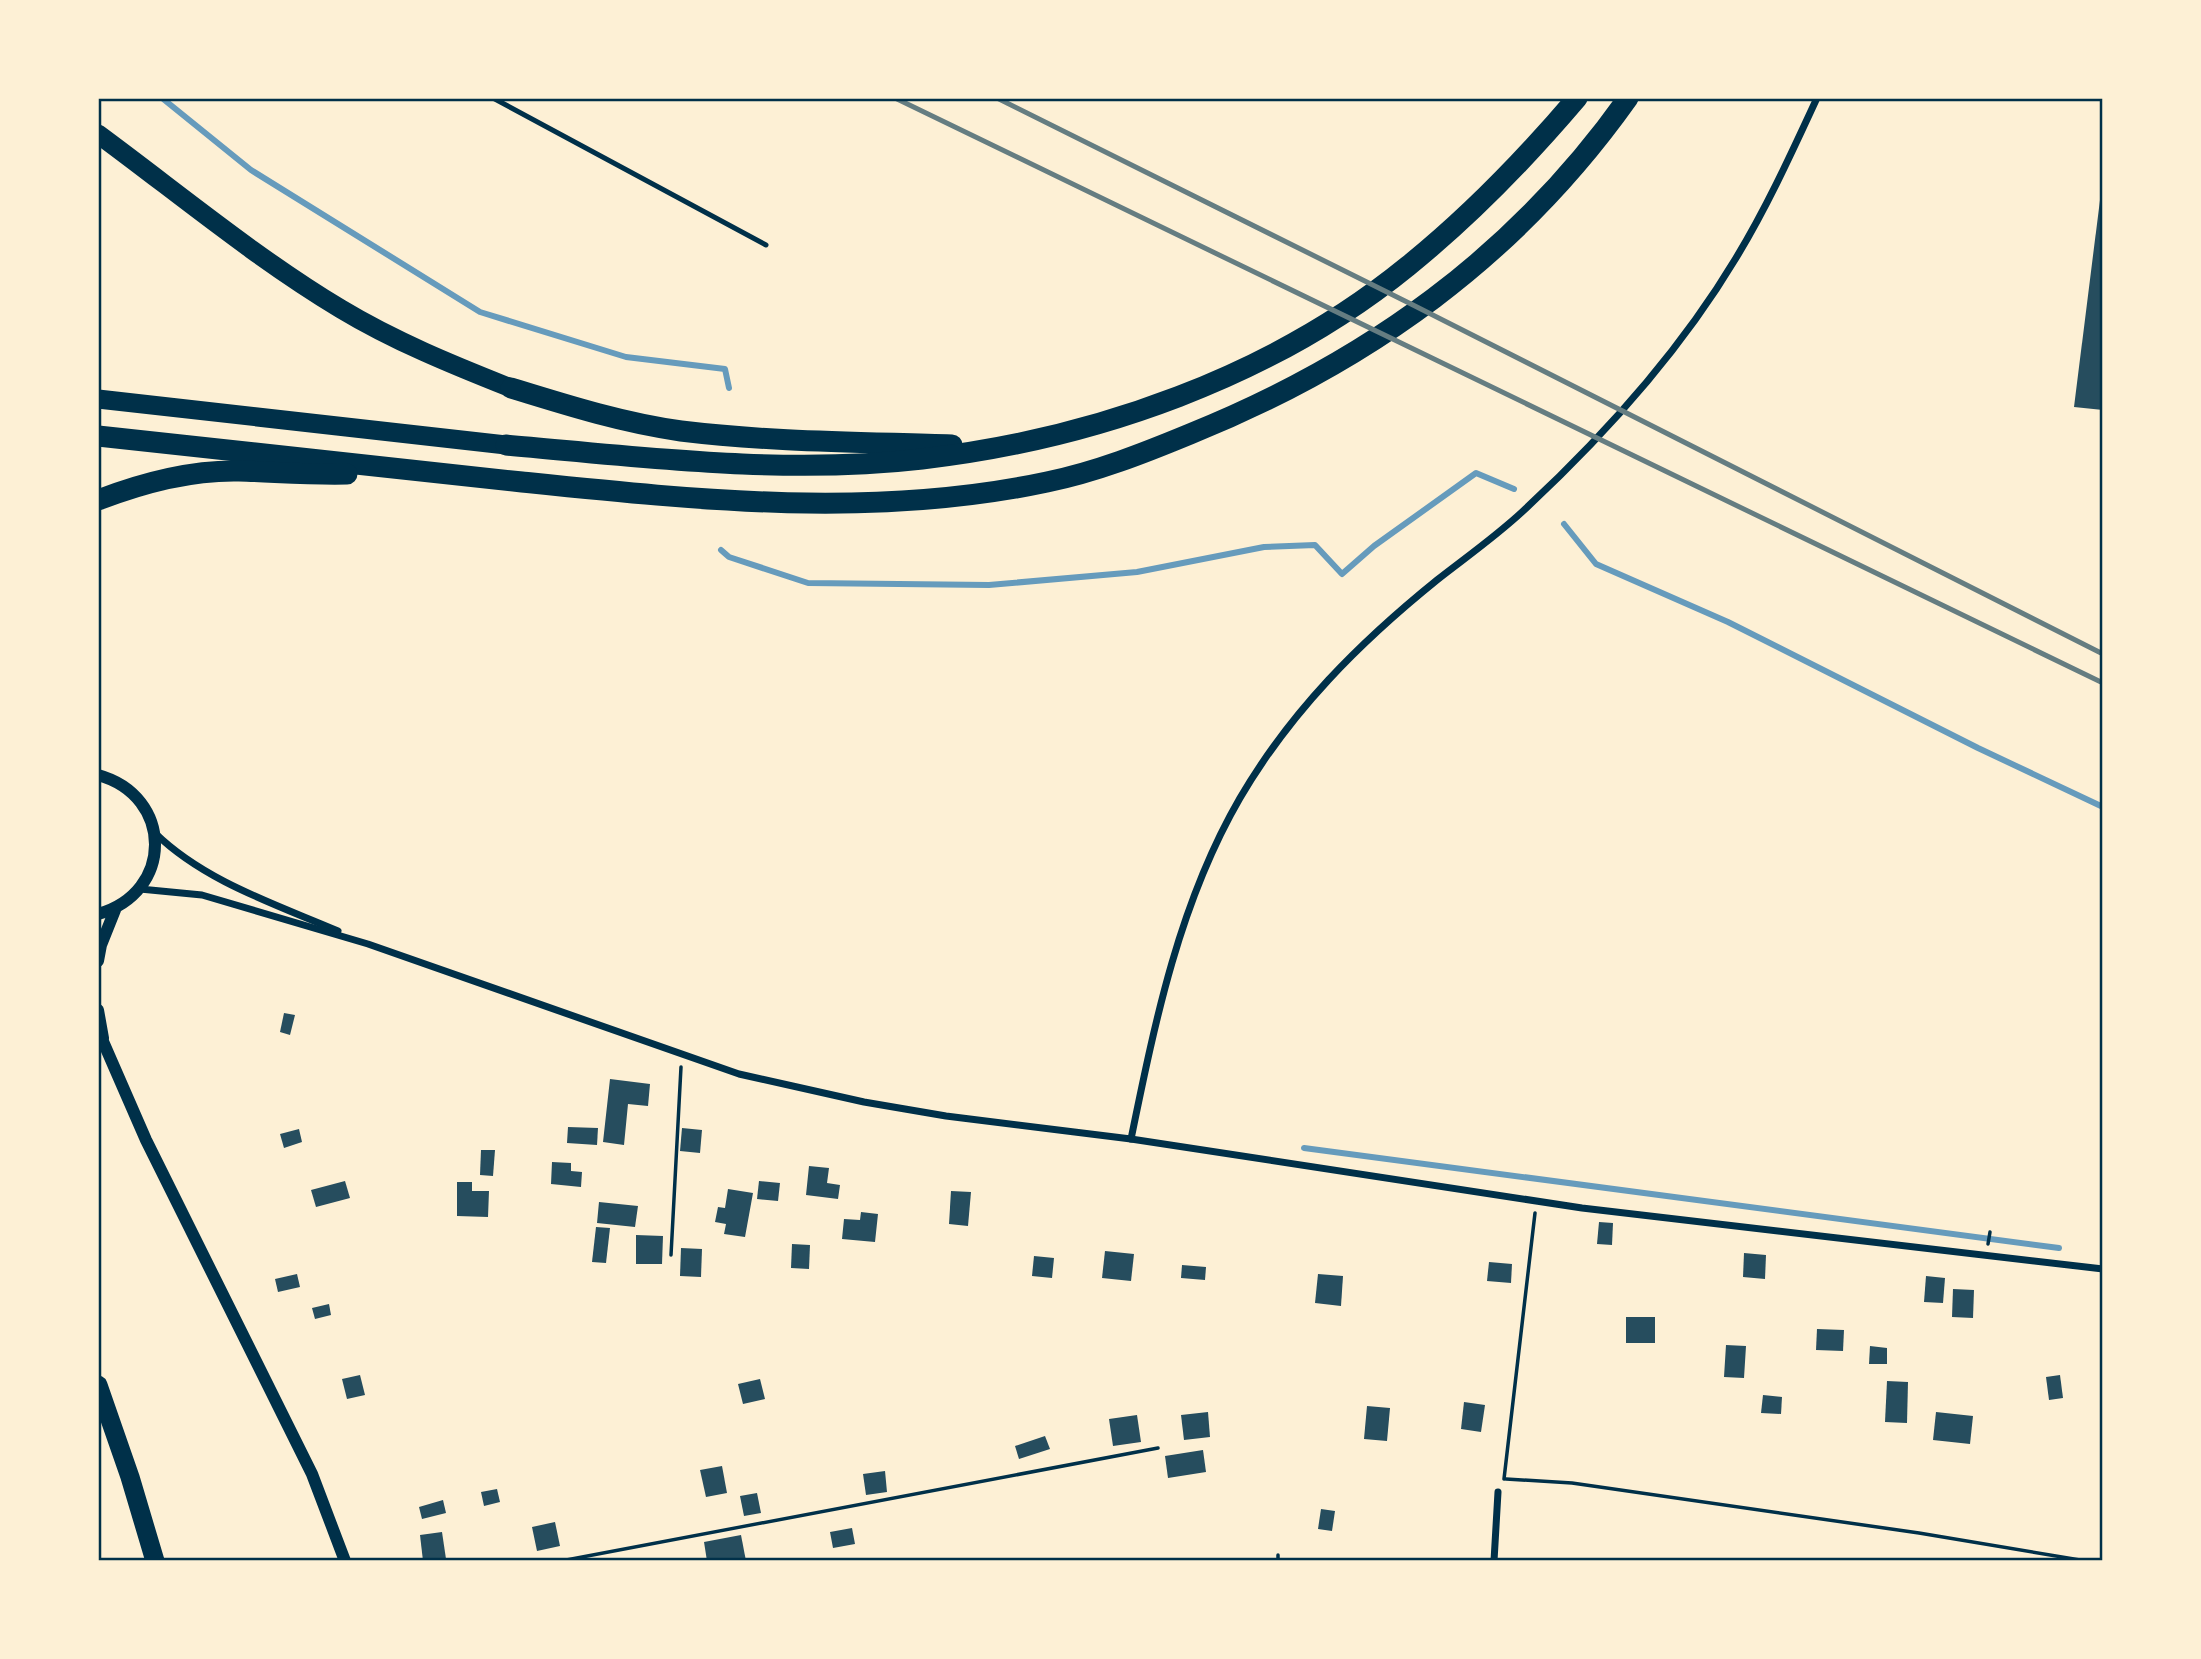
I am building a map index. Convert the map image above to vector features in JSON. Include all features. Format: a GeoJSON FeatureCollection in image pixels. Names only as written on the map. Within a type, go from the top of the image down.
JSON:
{"type":"FeatureCollection","features":[{"type":"Feature","properties":{"kind":"highway"},"geometry":{"type":"LineString","coordinates":[[98,399],[506,445],[633,456],[802,464],[920,459],[1007,446],[1099,423],[1182,395],[1259,361],[1358,301],[1406,268],[1513,169],[1577,98]]}},
{"type":"Feature","properties":{"kind":"highway"},"geometry":{"type":"LineString","coordinates":[[98,436],[732,501],[845,503],[948,496],[1048,482],[1128,457],[1203,429],[1274,398],[1387,334],[1484,258],[1549,197],[1587,153],[1628,98]]}},
{"type":"Feature","properties":{"kind":"highway"},"geometry":{"type":"LineString","coordinates":[[98,134],[302,285],[343,311],[430,354],[511,387],[617,419],[680,430],[786,439],[1007,446]]}},
{"type":"Feature","properties":{"kind":"highway"},"geometry":{"type":"LineString","coordinates":[[98,500],[128,489],[170,479],[237,471],[308,475],[412,470]]}},
{"type":"Feature","properties":{"kind":"highway"},"geometry":{"type":"LineString","coordinates":[[98,1385],[155,1561]]}},
{"type":"Feature","properties":{"kind":"street"},"geometry":{"type":"LineString","coordinates":[[1131,1139],[1176,948],[1193,896],[1241,797],[1307,702],[1344,661],[1435,582],[1519,515],[1619,414],[1693,322],[1736,259],[1780,177],[1817,98]]}},
{"type":"Feature","properties":{"kind":"street"},"geometry":{"type":"LineString","coordinates":[[98,775],[130,790],[145,809],[155,833],[176,854],[241,889],[368,944]]}},
{"type":"Feature","properties":{"kind":"street"},"geometry":{"type":"LineString","coordinates":[[98,914],[115,909],[140,889],[153,862],[155,833]]}},
{"type":"Feature","properties":{"kind":"street"},"geometry":{"type":"LineString","coordinates":[[140,889],[202,895],[368,944],[739,1074],[864,1102],[946,1116],[1131,1139],[1536,1201],[2103,1269]]}},
{"type":"Feature","properties":{"kind":"street"},"geometry":{"type":"LineString","coordinates":[[98,961],[101,945],[115,909]]}},
{"type":"Feature","properties":{"kind":"street"},"geometry":{"type":"LineString","coordinates":[[98,1010],[101,1036],[146,1140],[312,1474],[345,1561]]}},
{"type":"Feature","properties":{"kind":"street"},"geometry":{"type":"LineString","coordinates":[[1494,1561],[1498,1492]]}},
{"type":"Feature","properties":{"kind":"lane"},"geometry":{"type":"LineString","coordinates":[[494,98],[766,245]]}},
{"type":"Feature","properties":{"kind":"path"},"geometry":{"type":"LineString","coordinates":[[671,1255],[681,1054]]}},
{"type":"Feature","properties":{"kind":"path"},"geometry":{"type":"LineString","coordinates":[[1498,1492],[1504,1479],[1536,1201]]}},
{"type":"Feature","properties":{"kind":"path"},"geometry":{"type":"LineString","coordinates":[[1988,1241],[1990,1232]]}},
{"type":"Feature","properties":{"kind":"path"},"geometry":{"type":"LineString","coordinates":[[561,1561],[1158,1448]]}},
{"type":"Feature","properties":{"kind":"path"},"geometry":{"type":"LineString","coordinates":[[1504,1479],[1573,1483],[1919,1533],[2086,1561]]}},
{"type":"Feature","properties":{"kind":"path"},"geometry":{"type":"LineString","coordinates":[[1278,1555],[1278,1561]]}},
{"type":"Feature","properties":{"kind":"building"},"geometry":{"type":"Polygon","coordinates":[[[2103,192],[2103,410],[2074,407],[2103,192]]]}},
{"type":"Feature","properties":{"kind":"building"},"geometry":{"type":"Polygon","coordinates":[[[284,1013],[295,1015],[290,1035],[280,1032],[284,1013]]]}},
{"type":"Feature","properties":{"kind":"building"},"geometry":{"type":"Polygon","coordinates":[[[610,1079],[650,1084],[648,1106],[628,1104],[624,1145],[603,1142],[610,1079]]]}},
{"type":"Feature","properties":{"kind":"building"},"geometry":{"type":"Polygon","coordinates":[[[568,1127],[598,1128],[597,1145],[567,1143],[568,1127]]]}},
{"type":"Feature","properties":{"kind":"building"},"geometry":{"type":"Polygon","coordinates":[[[682,1128],[702,1130],[700,1153],[680,1151],[682,1128]]]}},
{"type":"Feature","properties":{"kind":"building"},"geometry":{"type":"Polygon","coordinates":[[[299,1129],[302,1142],[284,1148],[280,1134],[299,1129]]]}},
{"type":"Feature","properties":{"kind":"building"},"geometry":{"type":"Polygon","coordinates":[[[481,1150],[495,1150],[493,1176],[480,1175],[481,1150]]]}},
{"type":"Feature","properties":{"kind":"building"},"geometry":{"type":"Polygon","coordinates":[[[552,1162],[571,1163],[571,1171],[582,1172],[581,1187],[551,1184],[552,1162]]]}},
{"type":"Feature","properties":{"kind":"building"},"geometry":{"type":"Polygon","coordinates":[[[809,1166],[829,1168],[827,1183],[840,1185],[838,1199],[806,1195],[809,1166]]]}},
{"type":"Feature","properties":{"kind":"building"},"geometry":{"type":"Polygon","coordinates":[[[345,1181],[350,1198],[316,1207],[311,1190],[345,1181]]]}},
{"type":"Feature","properties":{"kind":"building"},"geometry":{"type":"Polygon","coordinates":[[[759,1181],[780,1183],[778,1201],[757,1199],[759,1181]]]}},
{"type":"Feature","properties":{"kind":"building"},"geometry":{"type":"Polygon","coordinates":[[[457,1182],[472,1182],[472,1191],[489,1191],[488,1217],[457,1216],[457,1182]]]}},
{"type":"Feature","properties":{"kind":"building"},"geometry":{"type":"Polygon","coordinates":[[[728,1189],[753,1193],[745,1237],[724,1234],[726,1224],[715,1222],[718,1207],[725,1208],[728,1189]]]}},
{"type":"Feature","properties":{"kind":"building"},"geometry":{"type":"Polygon","coordinates":[[[951,1191],[971,1192],[968,1226],[949,1224],[951,1191]]]}},
{"type":"Feature","properties":{"kind":"building"},"geometry":{"type":"Polygon","coordinates":[[[599,1202],[638,1206],[635,1227],[597,1223],[599,1202]]]}},
{"type":"Feature","properties":{"kind":"building"},"geometry":{"type":"Polygon","coordinates":[[[861,1212],[878,1214],[875,1242],[842,1239],[844,1219],[860,1220],[861,1212]]]}},
{"type":"Feature","properties":{"kind":"building"},"geometry":{"type":"Polygon","coordinates":[[[1599,1222],[1613,1223],[1612,1245],[1597,1244],[1599,1222]]]}},
{"type":"Feature","properties":{"kind":"building"},"geometry":{"type":"Polygon","coordinates":[[[596,1227],[610,1228],[606,1263],[592,1262],[596,1227]]]}},
{"type":"Feature","properties":{"kind":"building"},"geometry":{"type":"Polygon","coordinates":[[[636,1235],[663,1236],[662,1264],[636,1264],[636,1235]]]}},
{"type":"Feature","properties":{"kind":"building"},"geometry":{"type":"Polygon","coordinates":[[[792,1244],[810,1245],[809,1269],[791,1268],[792,1244]]]}},
{"type":"Feature","properties":{"kind":"building"},"geometry":{"type":"Polygon","coordinates":[[[681,1248],[702,1249],[701,1277],[680,1276],[681,1248]]]}},
{"type":"Feature","properties":{"kind":"building"},"geometry":{"type":"Polygon","coordinates":[[[1105,1251],[1134,1254],[1131,1281],[1102,1278],[1105,1251]]]}},
{"type":"Feature","properties":{"kind":"building"},"geometry":{"type":"Polygon","coordinates":[[[1744,1253],[1766,1255],[1765,1279],[1743,1277],[1744,1253]]]}},
{"type":"Feature","properties":{"kind":"building"},"geometry":{"type":"Polygon","coordinates":[[[1034,1256],[1054,1258],[1052,1278],[1032,1276],[1034,1256]]]}},
{"type":"Feature","properties":{"kind":"building"},"geometry":{"type":"Polygon","coordinates":[[[1489,1262],[1512,1264],[1511,1283],[1487,1281],[1489,1262]]]}},
{"type":"Feature","properties":{"kind":"building"},"geometry":{"type":"Polygon","coordinates":[[[1182,1265],[1206,1267],[1205,1280],[1181,1278],[1182,1265]]]}},
{"type":"Feature","properties":{"kind":"building"},"geometry":{"type":"Polygon","coordinates":[[[297,1274],[300,1287],[278,1292],[275,1279],[297,1274]]]}},
{"type":"Feature","properties":{"kind":"building"},"geometry":{"type":"Polygon","coordinates":[[[1318,1274],[1343,1276],[1341,1306],[1315,1303],[1318,1274]]]}},
{"type":"Feature","properties":{"kind":"building"},"geometry":{"type":"Polygon","coordinates":[[[1926,1276],[1945,1278],[1943,1303],[1924,1302],[1926,1276]]]}},
{"type":"Feature","properties":{"kind":"building"},"geometry":{"type":"Polygon","coordinates":[[[1953,1289],[1974,1290],[1973,1318],[1952,1317],[1953,1289]]]}},
{"type":"Feature","properties":{"kind":"building"},"geometry":{"type":"Polygon","coordinates":[[[329,1304],[331,1315],[315,1319],[312,1308],[329,1304]]]}},
{"type":"Feature","properties":{"kind":"building"},"geometry":{"type":"Polygon","coordinates":[[[1626,1317],[1655,1317],[1655,1343],[1626,1343],[1626,1317]]]}},
{"type":"Feature","properties":{"kind":"building"},"geometry":{"type":"Polygon","coordinates":[[[1817,1329],[1844,1330],[1843,1351],[1816,1350],[1817,1329]]]}},
{"type":"Feature","properties":{"kind":"building"},"geometry":{"type":"Polygon","coordinates":[[[1726,1345],[1746,1346],[1744,1378],[1724,1377],[1726,1345]]]}},
{"type":"Feature","properties":{"kind":"building"},"geometry":{"type":"Polygon","coordinates":[[[1870,1346],[1887,1348],[1887,1364],[1869,1364],[1870,1346]]]}},
{"type":"Feature","properties":{"kind":"building"},"geometry":{"type":"Polygon","coordinates":[[[360,1375],[365,1395],[347,1399],[342,1379],[360,1375]]]}},
{"type":"Feature","properties":{"kind":"building"},"geometry":{"type":"Polygon","coordinates":[[[2060,1375],[2063,1398],[2049,1400],[2046,1377],[2060,1375]]]}},
{"type":"Feature","properties":{"kind":"building"},"geometry":{"type":"Polygon","coordinates":[[[760,1379],[765,1399],[743,1404],[738,1384],[760,1379]]]}},
{"type":"Feature","properties":{"kind":"building"},"geometry":{"type":"Polygon","coordinates":[[[1887,1381],[1908,1382],[1907,1423],[1885,1422],[1887,1381]]]}},
{"type":"Feature","properties":{"kind":"building"},"geometry":{"type":"Polygon","coordinates":[[[1763,1395],[1782,1397],[1781,1414],[1761,1413],[1763,1395]]]}},
{"type":"Feature","properties":{"kind":"building"},"geometry":{"type":"Polygon","coordinates":[[[1464,1402],[1485,1405],[1481,1432],[1461,1429],[1464,1402]]]}},
{"type":"Feature","properties":{"kind":"building"},"geometry":{"type":"Polygon","coordinates":[[[1367,1406],[1390,1408],[1387,1441],[1364,1439],[1367,1406]]]}},
{"type":"Feature","properties":{"kind":"building"},"geometry":{"type":"Polygon","coordinates":[[[1208,1412],[1210,1437],[1184,1440],[1181,1415],[1208,1412]]]}},
{"type":"Feature","properties":{"kind":"building"},"geometry":{"type":"Polygon","coordinates":[[[1936,1412],[1973,1416],[1970,1444],[1933,1440],[1936,1412]]]}},
{"type":"Feature","properties":{"kind":"building"},"geometry":{"type":"Polygon","coordinates":[[[1137,1415],[1141,1442],[1113,1446],[1109,1419],[1137,1415]]]}},
{"type":"Feature","properties":{"kind":"building"},"geometry":{"type":"Polygon","coordinates":[[[1045,1436],[1050,1449],[1019,1459],[1015,1446],[1045,1436]]]}},
{"type":"Feature","properties":{"kind":"building"},"geometry":{"type":"Polygon","coordinates":[[[1203,1450],[1206,1472],[1168,1478],[1165,1456],[1203,1450]]]}},
{"type":"Feature","properties":{"kind":"building"},"geometry":{"type":"Polygon","coordinates":[[[722,1466],[727,1493],[706,1497],[700,1470],[722,1466]]]}},
{"type":"Feature","properties":{"kind":"building"},"geometry":{"type":"Polygon","coordinates":[[[885,1471],[887,1492],[866,1495],[863,1474],[885,1471]]]}},
{"type":"Feature","properties":{"kind":"building"},"geometry":{"type":"Polygon","coordinates":[[[497,1489],[500,1502],[484,1506],[481,1492],[497,1489]]]}},
{"type":"Feature","properties":{"kind":"building"},"geometry":{"type":"Polygon","coordinates":[[[757,1493],[761,1513],[744,1516],[740,1496],[757,1493]]]}},
{"type":"Feature","properties":{"kind":"building"},"geometry":{"type":"Polygon","coordinates":[[[443,1500],[446,1513],[422,1519],[419,1507],[443,1500]]]}},
{"type":"Feature","properties":{"kind":"building"},"geometry":{"type":"Polygon","coordinates":[[[1321,1509],[1335,1511],[1332,1531],[1318,1529],[1321,1509]]]}},
{"type":"Feature","properties":{"kind":"building"},"geometry":{"type":"Polygon","coordinates":[[[555,1522],[560,1546],[537,1551],[532,1527],[555,1522]]]}},
{"type":"Feature","properties":{"kind":"building"},"geometry":{"type":"Polygon","coordinates":[[[852,1528],[855,1544],[833,1548],[830,1532],[852,1528]]]}},
{"type":"Feature","properties":{"kind":"building"},"geometry":{"type":"Polygon","coordinates":[[[442,1532],[446,1559],[423,1561],[420,1535],[442,1532]]]}},
{"type":"Feature","properties":{"kind":"building"},"geometry":{"type":"Polygon","coordinates":[[[741,1535],[746,1561],[707,1561],[704,1542],[741,1535]]]}},
{"type":"Feature","properties":{"kind":"waterway"},"geometry":{"type":"LineString","coordinates":[[162,98],[251,170],[480,312],[626,357],[725,369],[729,388]]}},
{"type":"Feature","properties":{"kind":"waterway"},"geometry":{"type":"LineString","coordinates":[[721,550],[729,557],[808,583],[989,585],[1137,572],[1264,547],[1315,545],[1342,574],[1374,546],[1476,473],[1514,489]]}},
{"type":"Feature","properties":{"kind":"waterway"},"geometry":{"type":"LineString","coordinates":[[1564,524],[1596,564],[1728,622],[1978,748],[2103,807]]}},
{"type":"Feature","properties":{"kind":"waterway"},"geometry":{"type":"LineString","coordinates":[[1304,1148],[2059,1248]]}},
{"type":"Feature","properties":{"kind":"railway"},"geometry":{"type":"LineString","coordinates":[[895,98],[2103,683]]}},
{"type":"Feature","properties":{"kind":"railway"},"geometry":{"type":"LineString","coordinates":[[997,98],[2103,654]]}}]}
